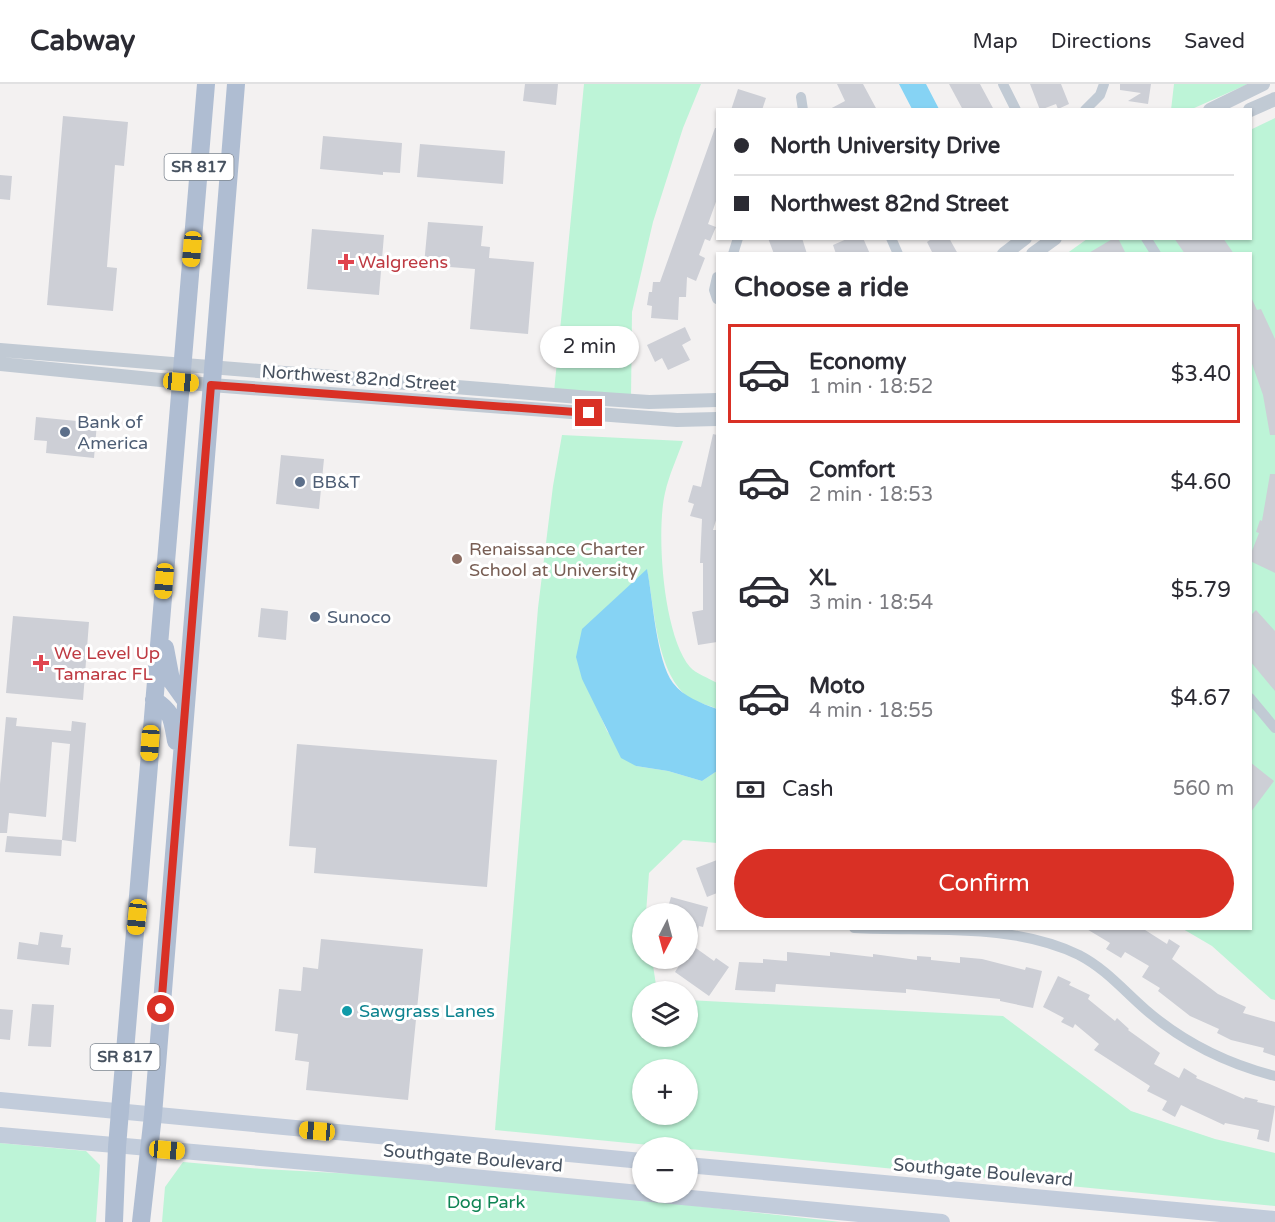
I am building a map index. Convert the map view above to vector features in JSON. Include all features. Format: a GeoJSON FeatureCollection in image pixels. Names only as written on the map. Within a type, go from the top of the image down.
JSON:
{"type":"FeatureCollection","features":[{"type":"Feature","properties":{"kind":"main road","name":"SR 817"},"geometry":{"type":"LineString","coordinates":[[114,1222],[117,1147],[206,84]]}},
{"type":"Feature","properties":{"kind":"main road","name":"SR 817"},"geometry":{"type":"LineString","coordinates":[[141,1222],[153,1115],[236,84]]}},
{"type":"Feature","properties":{"kind":"main road"},"geometry":{"type":"LineString","coordinates":[[160,616],[171,680],[186,701]]}},
{"type":"Feature","properties":{"kind":"main road"},"geometry":{"type":"LineString","coordinates":[[154,700],[166,707],[171,716],[180,766]]}},
{"type":"Feature","properties":{"kind":"main road","name":"Southgate Boulevard"},"geometry":{"type":"LineString","coordinates":[[0,1100],[632,1160]]}},
{"type":"Feature","properties":{"kind":"main road","name":"Southgate Boulevard"},"geometry":{"type":"LineString","coordinates":[[0,1135],[442,1174],[942,1222]]}},
{"type":"Feature","properties":{"kind":"main road","name":"Southgate Boulevard"},"geometry":{"type":"LineString","coordinates":[[698,1166],[1275,1219]]}},
{"type":"Feature","properties":{"kind":"street"},"geometry":{"type":"LineString","coordinates":[[1003,84],[1015,108]]}},
{"type":"Feature","properties":{"kind":"street"},"geometry":{"type":"LineString","coordinates":[[1087,108],[1100,95],[1104,84]]}},
{"type":"Feature","properties":{"kind":"street"},"geometry":{"type":"LineString","coordinates":[[1214,108],[1263,84]]}},
{"type":"Feature","properties":{"kind":"street"},"geometry":{"type":"LineString","coordinates":[[801,97],[803,108]]}},
{"type":"Feature","properties":{"kind":"street"},"geometry":{"type":"LineString","coordinates":[[1252,109],[1275,99]]}},
{"type":"Feature","properties":{"kind":"street"},"geometry":{"type":"LineString","coordinates":[[1007,252],[1022,240]]}},
{"type":"Feature","properties":{"kind":"street"},"geometry":{"type":"LineString","coordinates":[[1036,252],[1052,240]]}},
{"type":"Feature","properties":{"kind":"street"},"geometry":{"type":"LineString","coordinates":[[716,281],[714,290],[716,296]]}},
{"type":"Feature","properties":{"kind":"street","name":"Northwest 82nd Street"},"geometry":{"type":"LineString","coordinates":[[0,350],[182,374],[211,385],[677,420],[716,419]]}},
{"type":"Feature","properties":{"kind":"street","name":"Northwest 82nd Street"},"geometry":{"type":"LineString","coordinates":[[0,364],[182,374],[213,367],[627,401],[716,400]]}},
{"type":"Feature","properties":{"kind":"street"},"geometry":{"type":"LineString","coordinates":[[1252,700],[1275,728]]}},
{"type":"Feature","properties":{"kind":"street"},"geometry":{"type":"LineString","coordinates":[[910,930],[994,933],[1044,942],[1080,956],[1114,978],[1144,1009],[1172,1031],[1246,1069],[1275,1076]]}},
{"type":"Feature","properties":{"kind":"green space"},"geometry":{"type":"Polygon","coordinates":[[[584,84],[701,84],[683,128],[653,222],[632,312],[631,398],[554,392],[584,84]]]}},
{"type":"Feature","properties":{"kind":"green space"},"geometry":{"type":"Polygon","coordinates":[[[1174,84],[1248,84],[1194,108],[1171,108],[1174,84]]]}},
{"type":"Feature","properties":{"kind":"green space"},"geometry":{"type":"Polygon","coordinates":[[[1275,118],[1275,1000],[1271,999],[1212,946],[1185,930],[1252,930],[1252,252],[1069,252],[1086,240],[1252,240],[1252,129],[1275,118]]]}},
{"type":"Feature","properties":{"kind":"green space"},"geometry":{"type":"Polygon","coordinates":[[[562,435],[683,441],[667,486],[662,510],[664,583],[673,632],[681,652],[690,667],[716,682],[716,709],[691,699],[670,675],[655,622],[647,570],[610,604],[595,703],[607,731],[636,766],[668,771],[702,781],[716,772],[716,843],[683,840],[649,873],[647,903],[632,903],[632,969],[654,969],[655,981],[632,981],[632,1047],[698,1047],[698,1001],[1003,1016],[1131,1111],[1215,1139],[1275,1153],[1275,1206],[698,1150],[698,1137],[632,1137],[632,1143],[495,1130],[538,608],[553,486],[562,435]]]}},
{"type":"Feature","properties":{"kind":"green space"},"geometry":{"type":"Polygon","coordinates":[[[0,1143],[86,1151],[100,1165],[96,1222],[0,1222],[0,1143]]]}},
{"type":"Feature","properties":{"kind":"green space","name":"Dog Park"},"geometry":{"type":"Polygon","coordinates":[[[183,1162],[263,1169],[466,1180],[632,1199],[632,1203],[671,1203],[841,1222],[162,1222],[165,1187],[183,1162]]]}},
{"type":"Feature","properties":{"kind":"water"},"geometry":{"type":"Polygon","coordinates":[[[899,84],[926,84],[938,108],[911,108],[899,84]]]}},
{"type":"Feature","properties":{"kind":"water"},"geometry":{"type":"Polygon","coordinates":[[[647,569],[659,645],[667,673],[682,692],[716,709],[716,772],[702,781],[668,771],[636,766],[621,758],[582,679],[576,657],[582,629],[647,569]]]}},
{"type":"Feature","properties":{"kind":"building"},"geometry":{"type":"Polygon","coordinates":[[[525,84],[558,84],[556,105],[523,101],[525,84]]]}},
{"type":"Feature","properties":{"kind":"building"},"geometry":{"type":"Polygon","coordinates":[[[837,84],[863,84],[876,108],[832,108],[845,101],[837,84]]]}},
{"type":"Feature","properties":{"kind":"building"},"geometry":{"type":"Polygon","coordinates":[[[949,84],[980,84],[993,108],[962,108],[949,84]]]}},
{"type":"Feature","properties":{"kind":"building"},"geometry":{"type":"Polygon","coordinates":[[[1030,84],[1061,84],[1069,104],[1060,108],[1056,104],[1039,108],[1030,84]]]}},
{"type":"Feature","properties":{"kind":"building"},"geometry":{"type":"Polygon","coordinates":[[[1120,84],[1151,84],[1148,104],[1128,101],[1141,93],[1120,90],[1120,84]]]}},
{"type":"Feature","properties":{"kind":"building"},"geometry":{"type":"Polygon","coordinates":[[[738,89],[766,98],[763,108],[732,108],[738,89]]]}},
{"type":"Feature","properties":{"kind":"building"},"geometry":{"type":"Polygon","coordinates":[[[63,116],[128,122],[124,166],[115,165],[107,267],[117,268],[113,311],[47,305],[63,116]]]}},
{"type":"Feature","properties":{"kind":"building"},"geometry":{"type":"Polygon","coordinates":[[[716,128],[716,202],[708,224],[716,227],[710,241],[705,239],[699,255],[705,258],[696,281],[687,277],[686,297],[679,297],[678,320],[651,318],[652,306],[647,305],[649,292],[652,292],[653,282],[660,282],[716,128]]]}},
{"type":"Feature","properties":{"kind":"building"},"geometry":{"type":"Polygon","coordinates":[[[323,136],[402,143],[400,173],[383,172],[383,175],[320,169],[323,136]]]}},
{"type":"Feature","properties":{"kind":"building"},"geometry":{"type":"Polygon","coordinates":[[[420,144],[505,151],[503,184],[417,177],[420,144]]]}},
{"type":"Feature","properties":{"kind":"building"},"geometry":{"type":"Polygon","coordinates":[[[0,175],[12,176],[10,200],[0,199],[0,175]]]}},
{"type":"Feature","properties":{"kind":"building"},"geometry":{"type":"Polygon","coordinates":[[[428,222],[483,226],[481,246],[490,247],[489,258],[534,262],[528,334],[470,329],[475,269],[424,265],[428,222]]]}},
{"type":"Feature","properties":{"kind":"building","name":"Walgreens"},"geometry":{"type":"Polygon","coordinates":[[[312,229],[384,235],[379,295],[307,289],[312,229]]]}},
{"type":"Feature","properties":{"kind":"building"},"geometry":{"type":"Polygon","coordinates":[[[769,240],[803,240],[806,252],[773,252],[769,240]]]}},
{"type":"Feature","properties":{"kind":"building"},"geometry":{"type":"Polygon","coordinates":[[[844,240],[864,240],[869,252],[835,252],[833,245],[844,240]]]}},
{"type":"Feature","properties":{"kind":"building"},"geometry":{"type":"Polygon","coordinates":[[[950,240],[957,252],[932,252],[927,242],[950,240]]]}},
{"type":"Feature","properties":{"kind":"building"},"geometry":{"type":"Polygon","coordinates":[[[1111,240],[1119,240],[1125,252],[1090,252],[1111,240]]]}},
{"type":"Feature","properties":{"kind":"building"},"geometry":{"type":"Polygon","coordinates":[[[1175,240],[1224,240],[1233,252],[1184,252],[1175,240]]]}},
{"type":"Feature","properties":{"kind":"building"},"geometry":{"type":"Polygon","coordinates":[[[1252,299],[1257,310],[1261,309],[1275,339],[1275,435],[1270,435],[1263,395],[1252,364],[1252,299]]]}},
{"type":"Feature","properties":{"kind":"building"},"geometry":{"type":"Polygon","coordinates":[[[685,327],[691,340],[682,345],[690,360],[668,370],[662,358],[655,362],[647,345],[685,327]]]}},
{"type":"Feature","properties":{"kind":"building","name":"Bank of America"},"geometry":{"type":"Polygon","coordinates":[[[36,417],[97,423],[94,458],[46,453],[47,441],[34,440],[36,417]]]}},
{"type":"Feature","properties":{"kind":"building"},"geometry":{"type":"Polygon","coordinates":[[[713,434],[716,435],[716,520],[713,530],[716,530],[716,642],[698,645],[692,612],[703,610],[703,563],[700,563],[702,519],[690,516],[694,504],[688,502],[693,485],[701,487],[713,434]]]}},
{"type":"Feature","properties":{"kind":"building","name":"BB&T"},"geometry":{"type":"Polygon","coordinates":[[[281,455],[324,459],[319,509],[276,504],[281,455]]]}},
{"type":"Feature","properties":{"kind":"building"},"geometry":{"type":"Polygon","coordinates":[[[1270,474],[1275,474],[1275,573],[1252,562],[1252,551],[1259,533],[1256,532],[1260,520],[1262,521],[1270,474]]]}},
{"type":"Feature","properties":{"kind":"building"},"geometry":{"type":"Polygon","coordinates":[[[261,608],[288,611],[286,640],[258,637],[261,608]]]}},
{"type":"Feature","properties":{"kind":"building"},"geometry":{"type":"Polygon","coordinates":[[[1256,610],[1275,631],[1275,691],[1252,663],[1252,614],[1256,610]]]}},
{"type":"Feature","properties":{"kind":"building"},"geometry":{"type":"Polygon","coordinates":[[[13,616],[89,622],[83,700],[6,693],[13,616]]]}},
{"type":"Feature","properties":{"kind":"building"},"geometry":{"type":"Polygon","coordinates":[[[6,717],[17,718],[16,726],[71,731],[72,721],[86,723],[76,842],[62,840],[70,744],[52,742],[46,817],[9,813],[7,833],[0,833],[0,784],[6,717]]]}},
{"type":"Feature","properties":{"kind":"building"},"geometry":{"type":"Polygon","coordinates":[[[297,744],[497,760],[487,887],[314,873],[316,848],[289,846],[297,744]]]}},
{"type":"Feature","properties":{"kind":"building"},"geometry":{"type":"Polygon","coordinates":[[[1252,764],[1274,781],[1252,810],[1252,764]]]}},
{"type":"Feature","properties":{"kind":"building"},"geometry":{"type":"Polygon","coordinates":[[[7,836],[62,840],[61,856],[5,852],[7,836]]]}},
{"type":"Feature","properties":{"kind":"building"},"geometry":{"type":"Polygon","coordinates":[[[716,860],[716,893],[707,897],[696,868],[716,860]]]}},
{"type":"Feature","properties":{"kind":"building"},"geometry":{"type":"Polygon","coordinates":[[[671,897],[693,903],[669,903],[671,897]]]}},
{"type":"Feature","properties":{"kind":"building"},"geometry":{"type":"Polygon","coordinates":[[[698,904],[708,907],[703,927],[699,926],[698,930],[698,904]]]}},
{"type":"Feature","properties":{"kind":"building"},"geometry":{"type":"Polygon","coordinates":[[[1088,930],[1145,930],[1167,944],[1169,939],[1180,946],[1172,959],[1218,994],[1246,1007],[1243,1013],[1275,1022],[1275,1056],[1263,1052],[1264,1048],[1231,1040],[1217,1033],[1219,1029],[1190,1016],[1158,991],[1160,988],[1142,977],[1149,966],[1125,952],[1121,958],[1106,949],[1110,943],[1088,930]]]}},
{"type":"Feature","properties":{"kind":"building"},"geometry":{"type":"Polygon","coordinates":[[[40,932],[63,935],[61,947],[71,948],[69,965],[17,959],[19,942],[38,945],[40,932]]]}},
{"type":"Feature","properties":{"kind":"building","name":"Sawgrass Lanes"},"geometry":{"type":"Polygon","coordinates":[[[321,939],[423,949],[408,1100],[306,1090],[309,1062],[295,1060],[298,1034],[275,1031],[279,989],[301,991],[303,967],[318,969],[321,939]]]}},
{"type":"Feature","properties":{"kind":"building"},"geometry":{"type":"Polygon","coordinates":[[[698,950],[714,961],[716,958],[729,967],[709,996],[698,988],[698,981],[688,981],[675,972],[677,969],[698,969],[698,950]]]}},
{"type":"Feature","properties":{"kind":"building"},"geometry":{"type":"Polygon","coordinates":[[[787,952],[830,956],[830,952],[873,957],[873,954],[917,960],[917,956],[960,963],[960,957],[982,959],[1025,970],[1026,967],[1042,971],[1033,1008],[1000,1001],[1000,999],[906,989],[906,993],[776,984],[775,992],[735,990],[739,962],[763,963],[763,959],[787,961],[787,952]]]}},
{"type":"Feature","properties":{"kind":"building"},"geometry":{"type":"Polygon","coordinates":[[[1058,976],[1071,982],[1069,985],[1090,995],[1088,999],[1115,1021],[1117,1018],[1128,1030],[1160,1053],[1154,1064],[1179,1078],[1184,1068],[1197,1076],[1196,1078],[1244,1099],[1245,1097],[1275,1106],[1269,1142],[1257,1139],[1259,1130],[1225,1123],[1224,1125],[1181,1105],[1175,1117],[1162,1110],[1167,1101],[1147,1091],[1150,1086],[1094,1050],[1099,1044],[1075,1024],[1073,1028],[1061,1022],[1064,1018],[1043,1007],[1058,976]]]}},
{"type":"Feature","properties":{"kind":"building"},"geometry":{"type":"Polygon","coordinates":[[[32,1004],[54,1005],[51,1047],[28,1046],[32,1004]]]}},
{"type":"Feature","properties":{"kind":"building"},"geometry":{"type":"Polygon","coordinates":[[[0,1009],[13,1010],[10,1040],[0,1039],[0,1009]]]}},
{"type":"Feature","properties":{"kind":"place","name":"Walgreens"},"geometry":{"type":"Point","coordinates":[346,262]}},
{"type":"Feature","properties":{"kind":"place","name":"Bank of America"},"geometry":{"type":"Point","coordinates":[65,432]}},
{"type":"Feature","properties":{"kind":"place","name":"BB&T"},"geometry":{"type":"Point","coordinates":[300,482]}},
{"type":"Feature","properties":{"kind":"place","name":"Renaissance Charter School at University"},"geometry":{"type":"Point","coordinates":[457,559]}},
{"type":"Feature","properties":{"kind":"place","name":"Sunoco"},"geometry":{"type":"Point","coordinates":[315,617]}},
{"type":"Feature","properties":{"kind":"place","name":"We Level Up Tamarac FL"},"geometry":{"type":"Point","coordinates":[41,663]}},
{"type":"Feature","properties":{"kind":"place","name":"Sawgrass Lanes"},"geometry":{"type":"Point","coordinates":[347,1011]}},
{"type":"Feature","properties":{"kind":"route"},"geometry":{"type":"LineString","coordinates":[[161,1009],[211,385],[589,413]]}}]}
